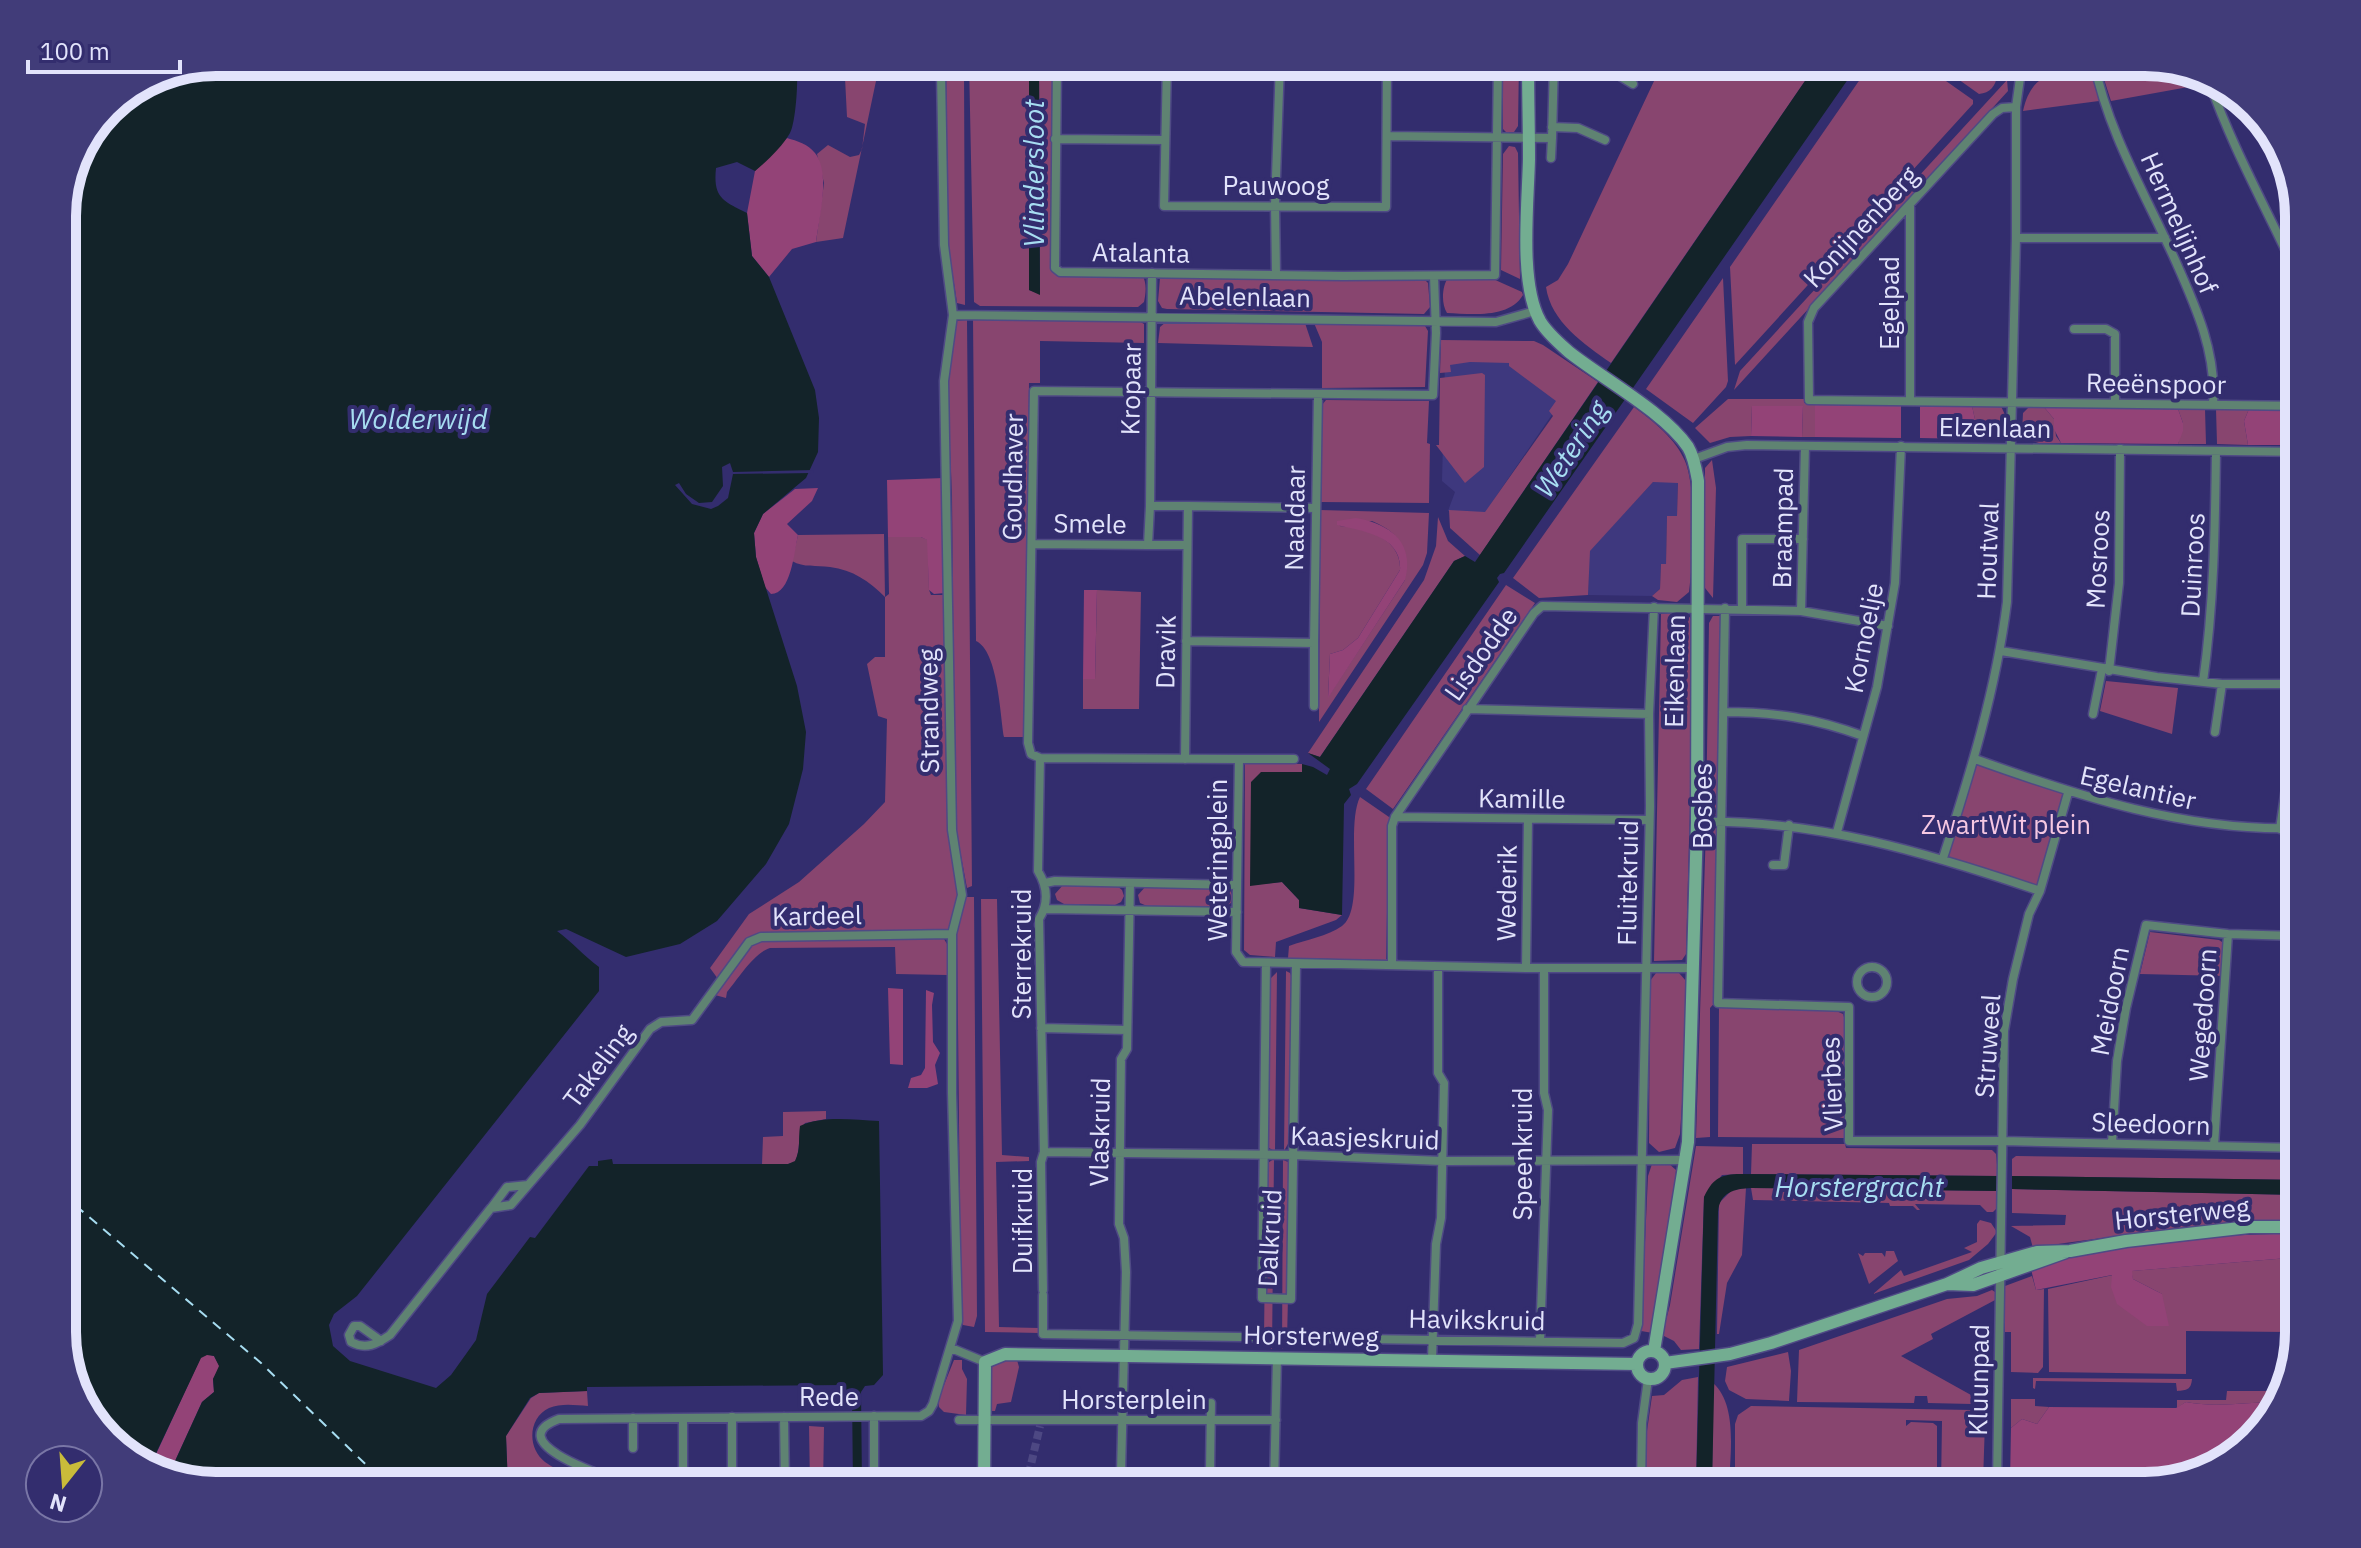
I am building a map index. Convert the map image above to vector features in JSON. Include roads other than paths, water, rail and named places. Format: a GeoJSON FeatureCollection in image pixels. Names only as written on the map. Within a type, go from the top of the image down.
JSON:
{"type":"FeatureCollection","features":[{"type":"Feature","properties":{"kind":"street","name":"Strandweg"},"geometry":{"type":"LineString","coordinates":[[870,1416],[921,1416],[929,1411],[958,1321],[952,1093],[952,934],[962,895],[952,830],[948,681],[944,381],[953,315],[944,245],[941,76]]}},
{"type":"Feature","properties":{"kind":"street","name":"Atalanta"},"geometry":{"type":"LineString","coordinates":[[1057,76],[1055,268],[1060,272],[1434,276],[1495,275],[1498,76]]}},
{"type":"Feature","properties":{"kind":"street","name":"Pauwoog"},"geometry":{"type":"LineString","coordinates":[[1167,76],[1164,206],[1386,207],[1387,76]]}},
{"type":"Feature","properties":{"kind":"street"},"geometry":{"type":"LineString","coordinates":[[1276,274],[1280,76]]}},
{"type":"Feature","properties":{"kind":"street"},"geometry":{"type":"LineString","coordinates":[[1528,76],[1528,257],[1530,299],[1535,311],[1542,325],[1586,365],[1674,431],[1694,459]]}},
{"type":"Feature","properties":{"kind":"street"},"geometry":{"type":"LineString","coordinates":[[1551,158],[1554,76]]}},
{"type":"Feature","properties":{"kind":"street"},"geometry":{"type":"LineString","coordinates":[[1620,76],[1633,84]]}},
{"type":"Feature","properties":{"kind":"street","name":"Houtwal"},"geometry":{"type":"LineString","coordinates":[[1943,858],[1975,759],[2001,651],[2007,602],[2016,107],[2020,76]]}},
{"type":"Feature","properties":{"kind":"street","name":"Hermelijnhof"},"geometry":{"type":"LineString","coordinates":[[2098,76],[2105,104],[2193,300],[2211,358],[2213,404]]}},
{"type":"Feature","properties":{"kind":"street"},"geometry":{"type":"LineString","coordinates":[[2214,95],[2238,156],[2259,192],[2285,249]]}},
{"type":"Feature","properties":{"kind":"street","name":"Konijnenberg"},"geometry":{"type":"LineString","coordinates":[[2013,401],[1813,401],[1807,397],[1808,322],[1814,308],[1993,114],[2002,108],[2016,107]]}},
{"type":"Feature","properties":{"kind":"street"},"geometry":{"type":"LineString","coordinates":[[1552,127],[1578,128],[1605,140]]}},
{"type":"Feature","properties":{"kind":"street"},"geometry":{"type":"LineString","coordinates":[[1387,136],[1552,138]]}},
{"type":"Feature","properties":{"kind":"street"},"geometry":{"type":"LineString","coordinates":[[1055,139],[1165,140]]}},
{"type":"Feature","properties":{"kind":"street","name":"Egelpad"},"geometry":{"type":"LineString","coordinates":[[1910,204],[1910,401]]}},
{"type":"Feature","properties":{"kind":"street"},"geometry":{"type":"LineString","coordinates":[[2016,238],[2165,238]]}},
{"type":"Feature","properties":{"kind":"street","name":"Kropaar"},"geometry":{"type":"LineString","coordinates":[[1148,545],[1152,273]]}},
{"type":"Feature","properties":{"kind":"street"},"geometry":{"type":"LineString","coordinates":[[1434,276],[1435,321]]}},
{"type":"Feature","properties":{"kind":"street","name":"Abelenlaan"},"geometry":{"type":"LineString","coordinates":[[953,315],[1496,322],[1535,311]]}},
{"type":"Feature","properties":{"kind":"street","name":"Goudhaver"},"geometry":{"type":"LineString","coordinates":[[1040,758],[1031,754],[1028,743],[1034,391],[1433,395],[1435,321]]}},
{"type":"Feature","properties":{"kind":"street"},"geometry":{"type":"LineString","coordinates":[[2074,329],[2106,329],[2115,334],[2115,403]]}},
{"type":"Feature","properties":{"kind":"street","name":"Naaldaar"},"geometry":{"type":"LineString","coordinates":[[1314,706],[1318,394]]}},
{"type":"Feature","properties":{"kind":"street","name":"Reeënspoor"},"geometry":{"type":"LineString","coordinates":[[2013,401],[2285,406]]}},
{"type":"Feature","properties":{"kind":"street","name":"Elzenlaan"},"geometry":{"type":"LineString","coordinates":[[1694,459],[1727,447],[1805,446],[2285,452]]}},
{"type":"Feature","properties":{"kind":"street","name":"Braampad"},"geometry":{"type":"LineString","coordinates":[[1801,611],[1805,446]]}},
{"type":"Feature","properties":{"kind":"street","name":"Kornoelje"},"geometry":{"type":"LineString","coordinates":[[1837,832],[1877,687],[1888,626],[1899,539],[1901,446]]}},
{"type":"Feature","properties":{"kind":"street","name":"Mosroos"},"geometry":{"type":"LineString","coordinates":[[2093,714],[2106,670],[2119,583],[2120,449]]}},
{"type":"Feature","properties":{"kind":"street","name":"Duinroos"},"geometry":{"type":"LineString","coordinates":[[2203,682],[2215,567],[2216,451]]}},
{"type":"Feature","properties":{"kind":"street","name":"Eikenlaan"},"geometry":{"type":"LineString","coordinates":[[1654,1351],[1688,1138],[1697,822],[1699,506],[1694,459]]}},
{"type":"Feature","properties":{"kind":"street"},"geometry":{"type":"LineString","coordinates":[[1150,506],[1315,508]]}},
{"type":"Feature","properties":{"kind":"street","name":"Dravik"},"geometry":{"type":"LineString","coordinates":[[1185,759],[1188,506]]}},
{"type":"Feature","properties":{"kind":"street"},"geometry":{"type":"LineString","coordinates":[[1742,608],[1742,539],[1803,539]]}},
{"type":"Feature","properties":{"kind":"street","name":"Smele"},"geometry":{"type":"LineString","coordinates":[[1032,544],[1187,545]]}},
{"type":"Feature","properties":{"kind":"street","name":"Lisdodde"},"geometry":{"type":"LineString","coordinates":[[1395,817],[1467,709],[1542,606],[1801,611],[1888,626]]}},
{"type":"Feature","properties":{"kind":"street","name":"Fluitekruid"},"geometry":{"type":"LineString","coordinates":[[1643,1160],[1649,714],[1654,607]]}},
{"type":"Feature","properties":{"kind":"street","name":"Bosbes"},"geometry":{"type":"LineString","coordinates":[[1718,1003],[1725,608]]}},
{"type":"Feature","properties":{"kind":"street"},"geometry":{"type":"LineString","coordinates":[[1186,641],[1314,643]]}},
{"type":"Feature","properties":{"kind":"street"},"geometry":{"type":"LineString","coordinates":[[2001,651],[2106,670],[2203,682],[2285,684]]}},
{"type":"Feature","properties":{"kind":"street"},"geometry":{"type":"LineString","coordinates":[[2215,732],[2222,684]]}},
{"type":"Feature","properties":{"kind":"street"},"geometry":{"type":"LineString","coordinates":[[1467,709],[1649,714]]}},
{"type":"Feature","properties":{"kind":"street"},"geometry":{"type":"LineString","coordinates":[[1723,712],[1800,716],[1863,736]]}},
{"type":"Feature","properties":{"kind":"street"},"geometry":{"type":"LineString","coordinates":[[1040,758],[1239,759]]}},
{"type":"Feature","properties":{"kind":"street","name":"Sterrekruid"},"geometry":{"type":"LineString","coordinates":[[1040,758],[1038,871],[1045,883],[1045,909],[1039,919],[1044,1152]]}},
{"type":"Feature","properties":{"kind":"street","name":"Weteringplein"},"geometry":{"type":"LineString","coordinates":[[1294,759],[1239,759],[1236,952],[1243,962],[1438,967],[1694,968]]}},
{"type":"Feature","properties":{"kind":"street","name":"Egelantier"},"geometry":{"type":"LineString","coordinates":[[1975,759],[2068,793],[2213,825],[2285,829]]}},
{"type":"Feature","properties":{"kind":"street","name":"Struweel"},"geometry":{"type":"LineString","coordinates":[[2001,1262],[2004,1031],[2026,927],[2040,891],[2068,793]]}},
{"type":"Feature","properties":{"kind":"street"},"geometry":{"type":"LineString","coordinates":[[2280,829],[2285,795]]}},
{"type":"Feature","properties":{"kind":"street"},"geometry":{"type":"LineString","coordinates":[[1392,965],[1392,826],[1395,817]]}},
{"type":"Feature","properties":{"kind":"street","name":"Kamille"},"geometry":{"type":"LineString","coordinates":[[1395,817],[1648,820]]}},
{"type":"Feature","properties":{"kind":"street","name":"Wederik"},"geometry":{"type":"LineString","coordinates":[[1526,968],[1528,819]]}},
{"type":"Feature","properties":{"kind":"street"},"geometry":{"type":"LineString","coordinates":[[1697,822],[1789,825],[1837,832],[1943,858],[2040,891]]}},
{"type":"Feature","properties":{"kind":"street"},"geometry":{"type":"LineString","coordinates":[[1773,865],[1784,865],[1789,825]]}},
{"type":"Feature","properties":{"kind":"street"},"geometry":{"type":"LineString","coordinates":[[1045,883],[1237,885]]}},
{"type":"Feature","properties":{"kind":"street","name":"Vlaskruid"},"geometry":{"type":"LineString","coordinates":[[1121,1472],[1124,1238],[1119,1224],[1121,1059],[1127,1049],[1130,883]]}},
{"type":"Feature","properties":{"kind":"street"},"geometry":{"type":"LineString","coordinates":[[1045,909],[1237,912]]}},
{"type":"Feature","properties":{"kind":"street","name":"Meidoorn"},"geometry":{"type":"LineString","coordinates":[[2112,1143],[2117,1061],[2146,925],[2228,934],[2285,936]]}},
{"type":"Feature","properties":{"kind":"street","name":"Kardeel"},"geometry":{"type":"LineString","coordinates":[[711,994],[749,942],[761,937],[952,934]]}},
{"type":"Feature","properties":{"kind":"street","name":"Wegedoorn"},"geometry":{"type":"LineString","coordinates":[[2214,1146],[2228,934]]}},
{"type":"Feature","properties":{"kind":"street","name":"Dalkruid"},"geometry":{"type":"LineString","coordinates":[[1266,963],[1262,1298],[1277,1300],[1291,1299],[1296,964]]}},
{"type":"Feature","properties":{"kind":"street"},"geometry":{"type":"LineString","coordinates":[[1432,1359],[1436,1244],[1441,1218],[1444,1083],[1438,1073],[1438,967]]}},
{"type":"Feature","properties":{"kind":"street","name":"Speenkruid"},"geometry":{"type":"LineString","coordinates":[[1540,1341],[1548,1110],[1544,1093],[1544,968]]}},
{"type":"Feature","properties":{"kind":"street"},"geometry":{"type":"LineString","coordinates":[[1849,1007],[1861,993]]}},
{"type":"Feature","properties":{"kind":"street","name":"Takeling"},"geometry":{"type":"LineString","coordinates":[[491,1208],[511,1205],[580,1125],[650,1029],[661,1022],[692,1020],[711,994]]}},
{"type":"Feature","properties":{"kind":"street","name":"Vlierbes"},"geometry":{"type":"LineString","coordinates":[[1718,1003],[1849,1007],[1849,1141],[2003,1141]]}},
{"type":"Feature","properties":{"kind":"street"},"geometry":{"type":"LineString","coordinates":[[1041,1028],[1127,1030]]}},
{"type":"Feature","properties":{"kind":"street","name":"Sleedoorn"},"geometry":{"type":"LineString","coordinates":[[2003,1141],[2285,1148]]}},
{"type":"Feature","properties":{"kind":"street","name":"Kaasjeskruid"},"geometry":{"type":"LineString","coordinates":[[1044,1152],[1294,1155],[1442,1161],[1684,1160]]}},
{"type":"Feature","properties":{"kind":"street","name":"Duifkruid"},"geometry":{"type":"LineString","coordinates":[[1043,1334],[1041,1162],[1044,1152]]}},
{"type":"Feature","properties":{"kind":"street","name":"Havikskruid"},"geometry":{"type":"LineString","coordinates":[[1043,1334],[1627,1343],[1637,1331],[1643,1160]]}},
{"type":"Feature","properties":{"kind":"street","name":"Takeling"},"geometry":{"type":"LineString","coordinates":[[381,1341],[390,1335],[507,1187],[528,1185]]}},
{"type":"Feature","properties":{"kind":"street","name":"Horsterweg"},"geometry":{"type":"LineString","coordinates":[[1665,1363],[1730,1354],[1771,1343],[2037,1252],[2070,1251],[2126,1241],[2249,1227],[2285,1227]]}},
{"type":"Feature","properties":{"kind":"street","name":"Horsterweg"},"geometry":{"type":"LineString","coordinates":[[1947,1284],[1973,1285],[2070,1251]]}},
{"type":"Feature","properties":{"kind":"street","name":"Kluunpad"},"geometry":{"type":"LineString","coordinates":[[1997,1472],[2001,1262]]}},
{"type":"Feature","properties":{"kind":"street"},"geometry":{"type":"LineString","coordinates":[[951,1348],[985,1362],[988,1420],[985,1472]]}},
{"type":"Feature","properties":{"kind":"street"},"geometry":{"type":"LineString","coordinates":[[1654,1351],[1663,1357],[1665,1363],[1661,1375],[1648,1379],[1638,1372],[1637,1364],[1642,1353],[1654,1351]]}},
{"type":"Feature","properties":{"kind":"street","name":"Horsterweg"},"geometry":{"type":"LineString","coordinates":[[985,1362],[1005,1354],[1637,1364]]}},
{"type":"Feature","properties":{"kind":"street"},"geometry":{"type":"LineString","coordinates":[[1274,1472],[1277,1357]]}},
{"type":"Feature","properties":{"kind":"street"},"geometry":{"type":"LineString","coordinates":[[1641,1472],[1642,1423],[1648,1379]]}},
{"type":"Feature","properties":{"kind":"street"},"geometry":{"type":"LineString","coordinates":[[1210,1471],[1211,1403]]}},
{"type":"Feature","properties":{"kind":"street"},"geometry":{"type":"LineString","coordinates":[[870,1416],[873,1472]]}},
{"type":"Feature","properties":{"kind":"street","name":"Rede"},"geometry":{"type":"LineString","coordinates":[[597,1472],[556,1456],[544,1446],[542,1436],[545,1429],[552,1422],[579,1418],[870,1416]]}},
{"type":"Feature","properties":{"kind":"street"},"geometry":{"type":"LineString","coordinates":[[732,1417],[732,1472]]}},
{"type":"Feature","properties":{"kind":"street","name":"Rede"},"geometry":{"type":"LineString","coordinates":[[784,1417],[785,1472]]}},
{"type":"Feature","properties":{"kind":"street"},"geometry":{"type":"LineString","coordinates":[[633,1418],[633,1448]]}},
{"type":"Feature","properties":{"kind":"street"},"geometry":{"type":"LineString","coordinates":[[683,1418],[683,1468]]}},
{"type":"Feature","properties":{"kind":"street","name":"Horsterplein"},"geometry":{"type":"LineString","coordinates":[[959,1420],[1041,1423],[1276,1420]]}},
{"type":"Feature","properties":{"kind":"water","name":"Wolderwijd"},"geometry":{"type":"Polygon","coordinates":[[[216,76],[797,76],[795,109],[787,138],[755,171],[737,162],[716,168],[715,178],[721,197],[747,213],[752,256],[769,277],[815,390],[819,418],[818,452],[806,478],[763,514],[754,533],[756,557],[797,686],[806,732],[803,769],[789,824],[766,864],[717,921],[680,944],[626,957],[566,929],[557,931],[599,967],[599,991],[357,1296],[334,1314],[329,1325],[333,1346],[350,1361],[436,1388],[451,1375],[476,1340],[487,1294],[530,1237],[535,1238],[589,1166],[598,1166],[598,1161],[612,1159],[613,1164],[788,1164],[797,1157],[800,1126],[829,1119],[879,1121],[883,1375],[874,1385],[865,1386],[861,1392],[862,1472],[853,1472],[852,1392],[844,1392],[843,1385],[587,1387],[587,1391],[539,1393],[530,1398],[506,1436],[507,1472],[197,1471],[173,1465],[202,1402],[214,1392],[213,1379],[219,1366],[214,1356],[201,1358],[154,1457],[124,1437],[95,1402],[83,1377],[76,1342],[76,206],[87,162],[100,138],[117,117],[138,100],[162,87],[188,79],[216,76]]]}},
{"type":"Feature","properties":{"kind":"water","name":"Vlindersloot"},"geometry":{"type":"Polygon","coordinates":[[[1029,76],[1039,76],[1040,295],[1029,290],[1029,76]]]}},
{"type":"Feature","properties":{"kind":"water","name":"Wetering"},"geometry":{"type":"Polygon","coordinates":[[[1808,76],[1850,76],[1504,573],[1497,578],[1499,582],[1357,784],[1349,789],[1351,795],[1344,804],[1342,915],[1299,908],[1299,900],[1282,882],[1250,886],[1251,782],[1261,772],[1302,772],[1302,764],[1327,775],[1330,769],[1308,753],[1320,757],[1454,561],[1465,556],[1475,562],[1808,76]]]}},
{"type":"Feature","properties":{"kind":"water","name":"Horstergracht"},"geometry":{"type":"Polygon","coordinates":[[[1725,1176],[1998,1176],[1998,1191],[1751,1188],[1725,1196],[1718,1212],[1712,1472],[1696,1472],[1704,1197],[1710,1186],[1725,1176]]]}},
{"type":"Feature","properties":{"kind":"water"},"geometry":{"type":"Polygon","coordinates":[[[2012,1176],[2285,1180],[2285,1195],[2012,1189],[2012,1176]]]}},
{"type":"Feature","properties":{"kind":"tunnel"},"geometry":{"type":"LineString","coordinates":[[1029,1472],[1040,1426]]}},
{"type":"Feature","properties":{"kind":"park label","name":"ZwartWit plein"},"geometry":{"type":"Point","coordinates":[2006,825]}}]}
